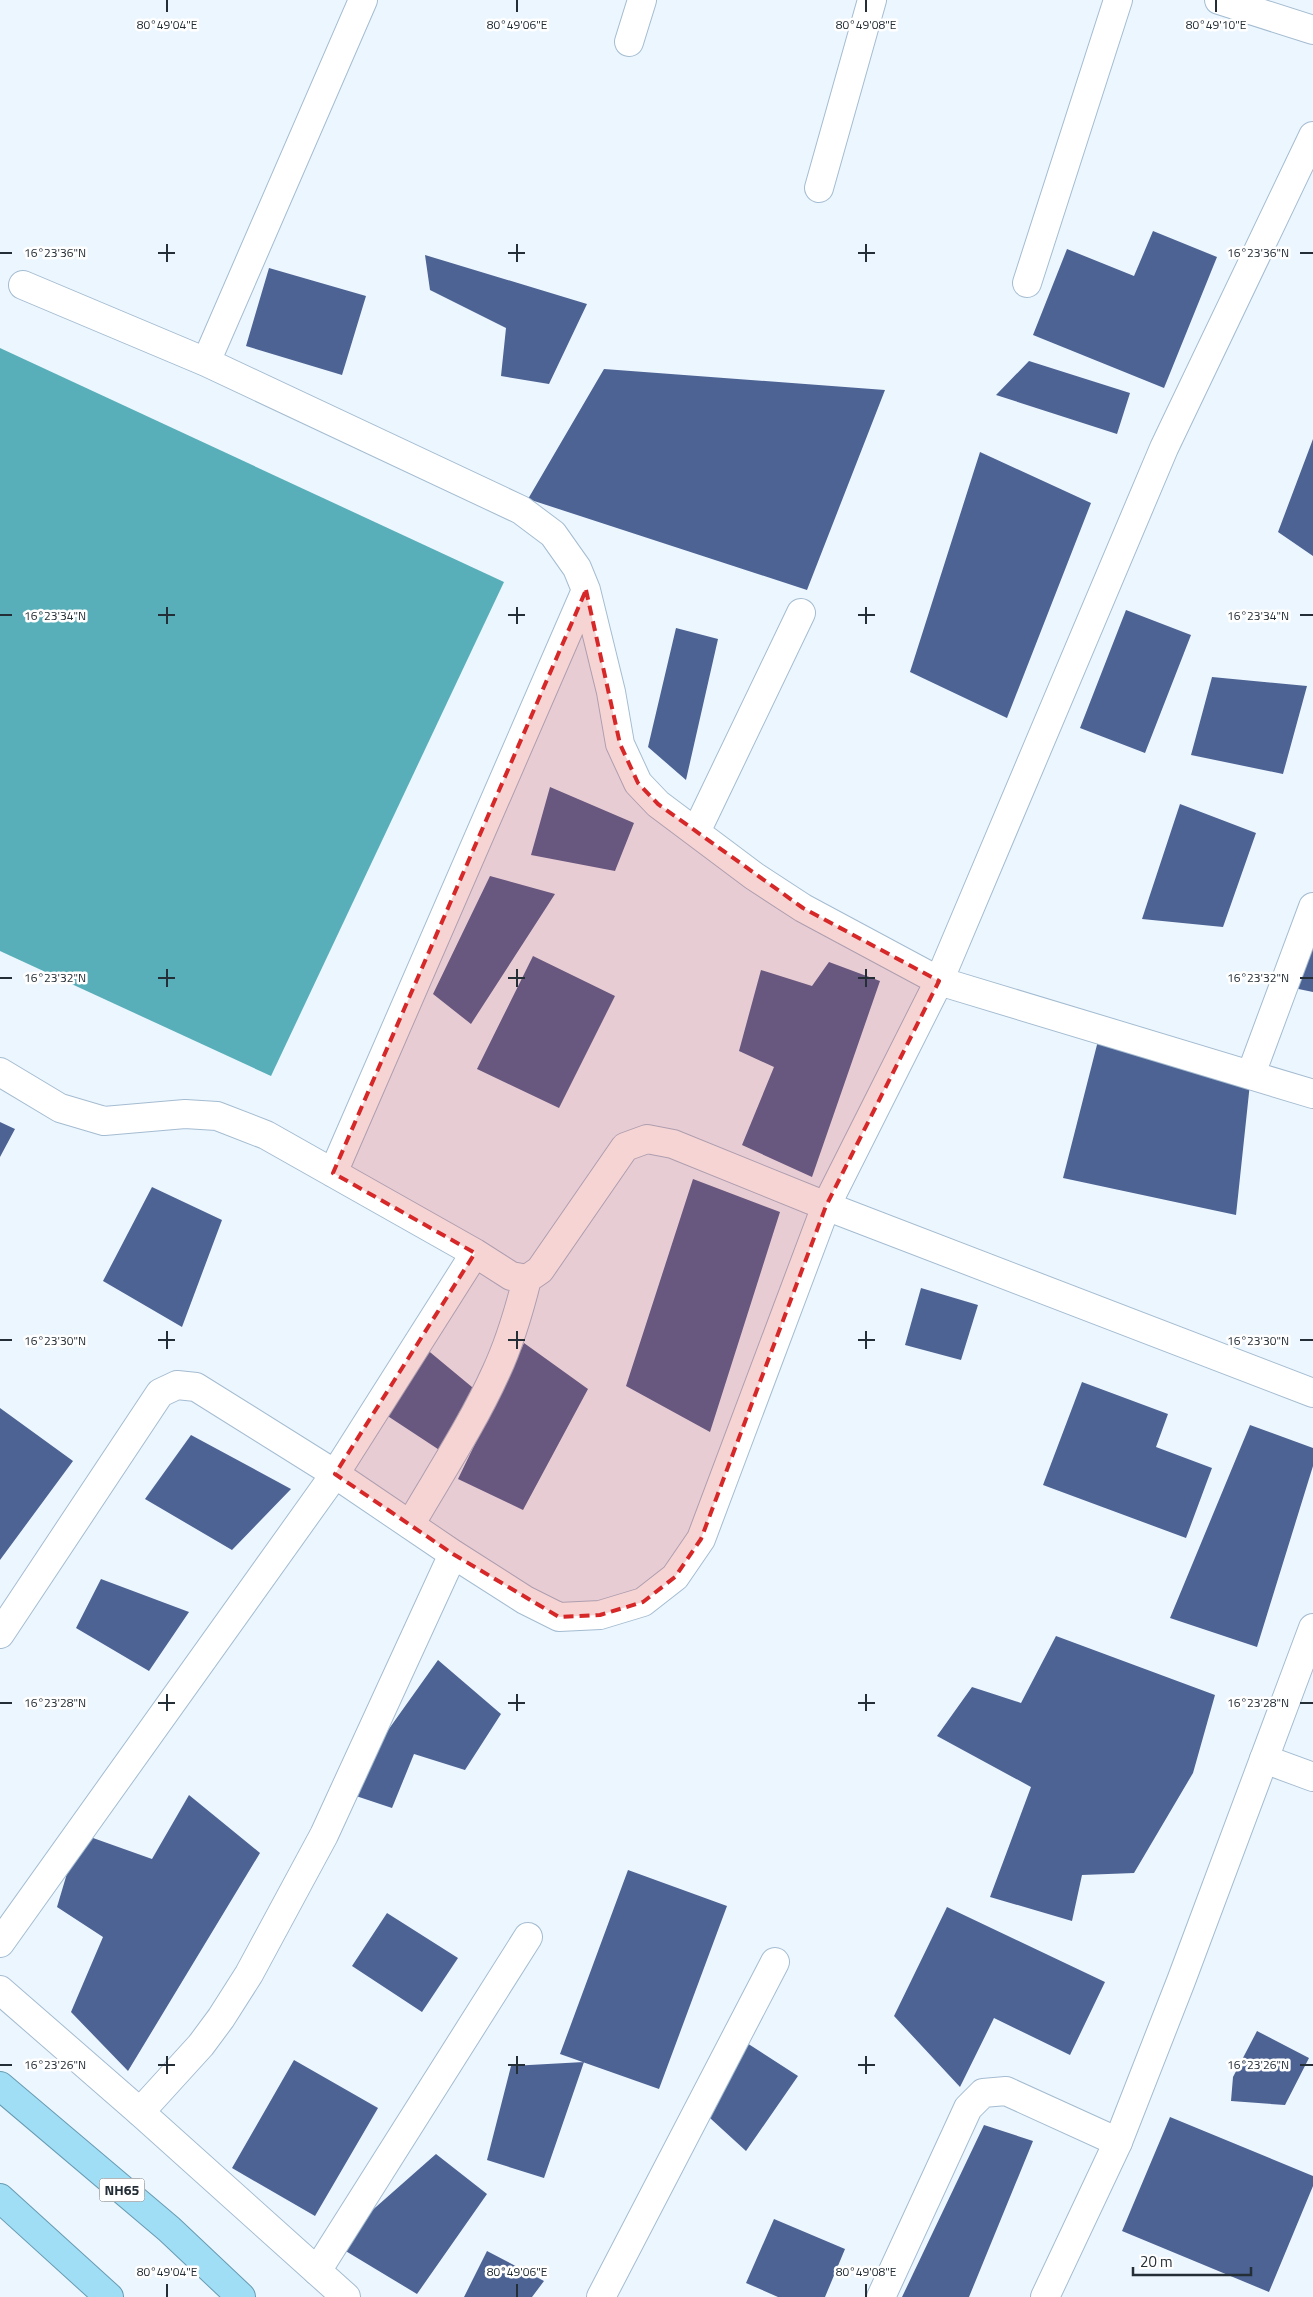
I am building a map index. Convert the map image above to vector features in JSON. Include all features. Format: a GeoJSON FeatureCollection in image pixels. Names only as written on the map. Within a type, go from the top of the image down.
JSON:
{"type":"FeatureCollection","features":[{"type":"Feature","properties":{"kind":"highway","name":"NH65"},"geometry":{"type":"LineString","coordinates":[[0,2086],[169,2229],[241,2297]]}},
{"type":"Feature","properties":{"kind":"highway"},"geometry":{"type":"LineString","coordinates":[[0,2198],[108,2297]]}},
{"type":"Feature","properties":{"kind":"street"},"geometry":{"type":"LineString","coordinates":[[206,362],[363,0]]}},
{"type":"Feature","properties":{"kind":"street"},"geometry":{"type":"LineString","coordinates":[[629,42],[642,0]]}},
{"type":"Feature","properties":{"kind":"street"},"geometry":{"type":"LineString","coordinates":[[819,188],[872,0]]}},
{"type":"Feature","properties":{"kind":"street"},"geometry":{"type":"LineString","coordinates":[[1027,283],[1118,0]]}},
{"type":"Feature","properties":{"kind":"street"},"geometry":{"type":"LineString","coordinates":[[1219,0],[1313,30]]}},
{"type":"Feature","properties":{"kind":"street"},"geometry":{"type":"LineString","coordinates":[[0,1634],[160,1394],[177,1385],[196,1387],[335,1474],[525,1600],[559,1616],[600,1615],[644,1602],[675,1577],[701,1539],[826,1206],[939,980],[1164,448],[1313,136]]}},
{"type":"Feature","properties":{"kind":"street"},"geometry":{"type":"LineString","coordinates":[[23,285],[206,362],[521,510],[554,534],[577,568],[586,590],[611,692],[620,744],[638,783],[658,804],[754,876],[803,908],[939,980],[1313,1094]]}},
{"type":"Feature","properties":{"kind":"street"},"geometry":{"type":"LineString","coordinates":[[333,1173],[586,590]]}},
{"type":"Feature","properties":{"kind":"street"},"geometry":{"type":"LineString","coordinates":[[696,832],[801,613]]}},
{"type":"Feature","properties":{"kind":"street"},"geometry":{"type":"LineString","coordinates":[[1251,1074],[1313,906]]}},
{"type":"Feature","properties":{"kind":"street"},"geometry":{"type":"LineString","coordinates":[[0,1072],[60,1108],[104,1121],[185,1114],[217,1116],[266,1135],[475,1253],[511,1276],[527,1279]]}},
{"type":"Feature","properties":{"kind":"street"},"geometry":{"type":"LineString","coordinates":[[410,1525],[466,1429],[496,1372],[516,1322],[527,1279],[540,1270],[625,1147],[647,1139],[673,1144],[826,1206],[1313,1393]]}},
{"type":"Feature","properties":{"kind":"street"},"geometry":{"type":"LineString","coordinates":[[0,1943],[335,1474],[475,1253]]}},
{"type":"Feature","properties":{"kind":"street"},"geometry":{"type":"LineString","coordinates":[[140,2112],[201,2045],[249,1974],[324,1835],[453,1554]]}},
{"type":"Feature","properties":{"kind":"street"},"geometry":{"type":"LineString","coordinates":[[1045,2297],[1118,2142],[1313,1628]]}},
{"type":"Feature","properties":{"kind":"street"},"geometry":{"type":"LineString","coordinates":[[1264,1759],[1313,1777]]}},
{"type":"Feature","properties":{"kind":"street"},"geometry":{"type":"LineString","coordinates":[[317,2271],[528,1937]]}},
{"type":"Feature","properties":{"kind":"street"},"geometry":{"type":"LineString","coordinates":[[601,2297],[775,1962]]}},
{"type":"Feature","properties":{"kind":"street"},"geometry":{"type":"LineString","coordinates":[[0,1990],[140,2112],[346,2297]]}},
{"type":"Feature","properties":{"kind":"street"},"geometry":{"type":"LineString","coordinates":[[881,2297],[968,2108],[983,2093],[1006,2091],[1118,2142]]}},
{"type":"Feature","properties":{"kind":"highlighted area"},"geometry":{"type":"Polygon","coordinates":[[[586,590],[620,744],[638,783],[658,804],[803,908],[939,981],[826,1206],[701,1539],[675,1577],[643,1602],[600,1615],[559,1617],[453,1554],[335,1474],[475,1253],[333,1173],[586,590]]]}},
{"type":"Feature","properties":{"kind":"water"},"geometry":{"type":"Polygon","coordinates":[[[0,348],[504,582],[271,1076],[0,951],[0,348]]]}},
{"type":"Feature","properties":{"kind":"building"},"geometry":{"type":"Polygon","coordinates":[[[1153,231],[1217,257],[1164,388],[1033,335],[1067,249],[1134,276],[1153,231]]]}},
{"type":"Feature","properties":{"kind":"building"},"geometry":{"type":"Polygon","coordinates":[[[425,255],[587,304],[549,384],[501,376],[506,328],[430,290],[425,255]]]}},
{"type":"Feature","properties":{"kind":"building"},"geometry":{"type":"Polygon","coordinates":[[[269,268],[366,296],[342,375],[246,346],[269,268]]]}},
{"type":"Feature","properties":{"kind":"building"},"geometry":{"type":"Polygon","coordinates":[[[1029,361],[1130,393],[1117,434],[996,395],[1029,361]]]}},
{"type":"Feature","properties":{"kind":"building"},"geometry":{"type":"Polygon","coordinates":[[[604,369],[885,390],[807,590],[528,499],[604,369]]]}},
{"type":"Feature","properties":{"kind":"building"},"geometry":{"type":"Polygon","coordinates":[[[1313,439],[1313,556],[1278,532],[1313,439]]]}},
{"type":"Feature","properties":{"kind":"building"},"geometry":{"type":"Polygon","coordinates":[[[980,452],[1091,503],[1007,718],[910,672],[980,452]]]}},
{"type":"Feature","properties":{"kind":"building"},"geometry":{"type":"Polygon","coordinates":[[[1126,610],[1191,635],[1145,753],[1080,728],[1126,610]]]}},
{"type":"Feature","properties":{"kind":"building"},"geometry":{"type":"Polygon","coordinates":[[[676,628],[718,639],[686,780],[648,747],[676,628]]]}},
{"type":"Feature","properties":{"kind":"building"},"geometry":{"type":"Polygon","coordinates":[[[1212,677],[1307,686],[1283,774],[1191,755],[1212,677]]]}},
{"type":"Feature","properties":{"kind":"building"},"geometry":{"type":"Polygon","coordinates":[[[550,787],[634,823],[615,871],[531,855],[550,787]]]}},
{"type":"Feature","properties":{"kind":"building"},"geometry":{"type":"Polygon","coordinates":[[[1180,804],[1256,833],[1223,927],[1142,919],[1180,804]]]}},
{"type":"Feature","properties":{"kind":"building"},"geometry":{"type":"Polygon","coordinates":[[[490,876],[555,894],[471,1024],[433,994],[490,876]]]}},
{"type":"Feature","properties":{"kind":"building"},"geometry":{"type":"Polygon","coordinates":[[[1313,907],[1313,992],[1284,986],[1313,907]]]}},
{"type":"Feature","properties":{"kind":"building"},"geometry":{"type":"Polygon","coordinates":[[[533,956],[615,996],[559,1108],[477,1069],[533,956]]]}},
{"type":"Feature","properties":{"kind":"building"},"geometry":{"type":"Polygon","coordinates":[[[829,962],[880,981],[812,1177],[742,1145],[774,1067],[739,1051],[761,970],[812,986],[829,962]]]}},
{"type":"Feature","properties":{"kind":"building"},"geometry":{"type":"Polygon","coordinates":[[[1101,1029],[1251,1074],[1236,1215],[1063,1178],[1101,1029]]]}},
{"type":"Feature","properties":{"kind":"building"},"geometry":{"type":"Polygon","coordinates":[[[0,1122],[15,1129],[0,1157],[0,1122]]]}},
{"type":"Feature","properties":{"kind":"building"},"geometry":{"type":"Polygon","coordinates":[[[693,1179],[780,1212],[710,1432],[626,1386],[693,1179]]]}},
{"type":"Feature","properties":{"kind":"building"},"geometry":{"type":"Polygon","coordinates":[[[152,1187],[222,1220],[182,1327],[103,1281],[152,1187]]]}},
{"type":"Feature","properties":{"kind":"building"},"geometry":{"type":"Polygon","coordinates":[[[921,1288],[978,1305],[961,1360],[905,1345],[921,1288]]]}},
{"type":"Feature","properties":{"kind":"building"},"geometry":{"type":"Polygon","coordinates":[[[419,1343],[484,1397],[450,1457],[377,1409],[419,1343]]]}},
{"type":"Feature","properties":{"kind":"building"},"geometry":{"type":"Polygon","coordinates":[[[524,1343],[588,1389],[523,1510],[458,1479],[524,1343]]]}},
{"type":"Feature","properties":{"kind":"building"},"geometry":{"type":"Polygon","coordinates":[[[1082,1382],[1168,1414],[1156,1447],[1212,1468],[1186,1538],[1043,1485],[1082,1382]]]}},
{"type":"Feature","properties":{"kind":"building"},"geometry":{"type":"Polygon","coordinates":[[[0,1408],[73,1461],[0,1560],[0,1408]]]}},
{"type":"Feature","properties":{"kind":"building"},"geometry":{"type":"Polygon","coordinates":[[[1250,1425],[1313,1448],[1313,1466],[1257,1647],[1170,1618],[1250,1425]]]}},
{"type":"Feature","properties":{"kind":"building"},"geometry":{"type":"Polygon","coordinates":[[[191,1435],[291,1489],[232,1550],[145,1499],[191,1435]]]}},
{"type":"Feature","properties":{"kind":"building"},"geometry":{"type":"Polygon","coordinates":[[[101,1579],[189,1612],[149,1671],[76,1628],[101,1579]]]}},
{"type":"Feature","properties":{"kind":"building"},"geometry":{"type":"Polygon","coordinates":[[[1056,1636],[1215,1695],[1193,1773],[1134,1873],[1082,1875],[1072,1921],[990,1897],[1031,1787],[937,1736],[972,1687],[1021,1703],[1056,1636]]]}},
{"type":"Feature","properties":{"kind":"building"},"geometry":{"type":"Polygon","coordinates":[[[438,1660],[501,1714],[465,1770],[414,1754],[392,1808],[344,1792],[438,1660]]]}},
{"type":"Feature","properties":{"kind":"building"},"geometry":{"type":"Polygon","coordinates":[[[189,1795],[260,1853],[128,2071],[71,2012],[103,1937],[57,1907],[79,1833],[152,1859],[189,1795]]]}},
{"type":"Feature","properties":{"kind":"building"},"geometry":{"type":"Polygon","coordinates":[[[628,1870],[727,1906],[659,2089],[560,2054],[628,1870]]]}},
{"type":"Feature","properties":{"kind":"building"},"geometry":{"type":"Polygon","coordinates":[[[947,1907],[1105,1982],[1070,2055],[994,2018],[960,2087],[894,2016],[947,1907]]]}},
{"type":"Feature","properties":{"kind":"building"},"geometry":{"type":"Polygon","coordinates":[[[387,1913],[458,1958],[422,2012],[352,1966],[387,1913]]]}},
{"type":"Feature","properties":{"kind":"building"},"geometry":{"type":"Polygon","coordinates":[[[1257,2031],[1309,2058],[1285,2105],[1231,2101],[1233,2077],[1257,2031]]]}},
{"type":"Feature","properties":{"kind":"building"},"geometry":{"type":"Polygon","coordinates":[[[736,2036],[798,2076],[746,2151],[699,2108],[736,2036]]]}},
{"type":"Feature","properties":{"kind":"building"},"geometry":{"type":"Polygon","coordinates":[[[294,2060],[378,2108],[315,2216],[232,2168],[294,2060]]]}},
{"type":"Feature","properties":{"kind":"building"},"geometry":{"type":"Polygon","coordinates":[[[584,2062],[544,2178],[487,2160],[511,2066],[584,2062]]]}},
{"type":"Feature","properties":{"kind":"building"},"geometry":{"type":"Polygon","coordinates":[[[1170,2117],[1313,2176],[1313,2186],[1269,2292],[1122,2231],[1170,2117]]]}},
{"type":"Feature","properties":{"kind":"building"},"geometry":{"type":"Polygon","coordinates":[[[984,2125],[1033,2141],[969,2297],[902,2297],[984,2125]]]}},
{"type":"Feature","properties":{"kind":"building"},"geometry":{"type":"Polygon","coordinates":[[[436,2154],[487,2194],[417,2294],[334,2244],[436,2154]]]}},
{"type":"Feature","properties":{"kind":"building"},"geometry":{"type":"Polygon","coordinates":[[[774,2219],[845,2249],[825,2297],[778,2297],[746,2283],[774,2219]]]}},
{"type":"Feature","properties":{"kind":"building"},"geometry":{"type":"Polygon","coordinates":[[[487,2251],[544,2281],[532,2297],[464,2297],[487,2251]]]}}]}
